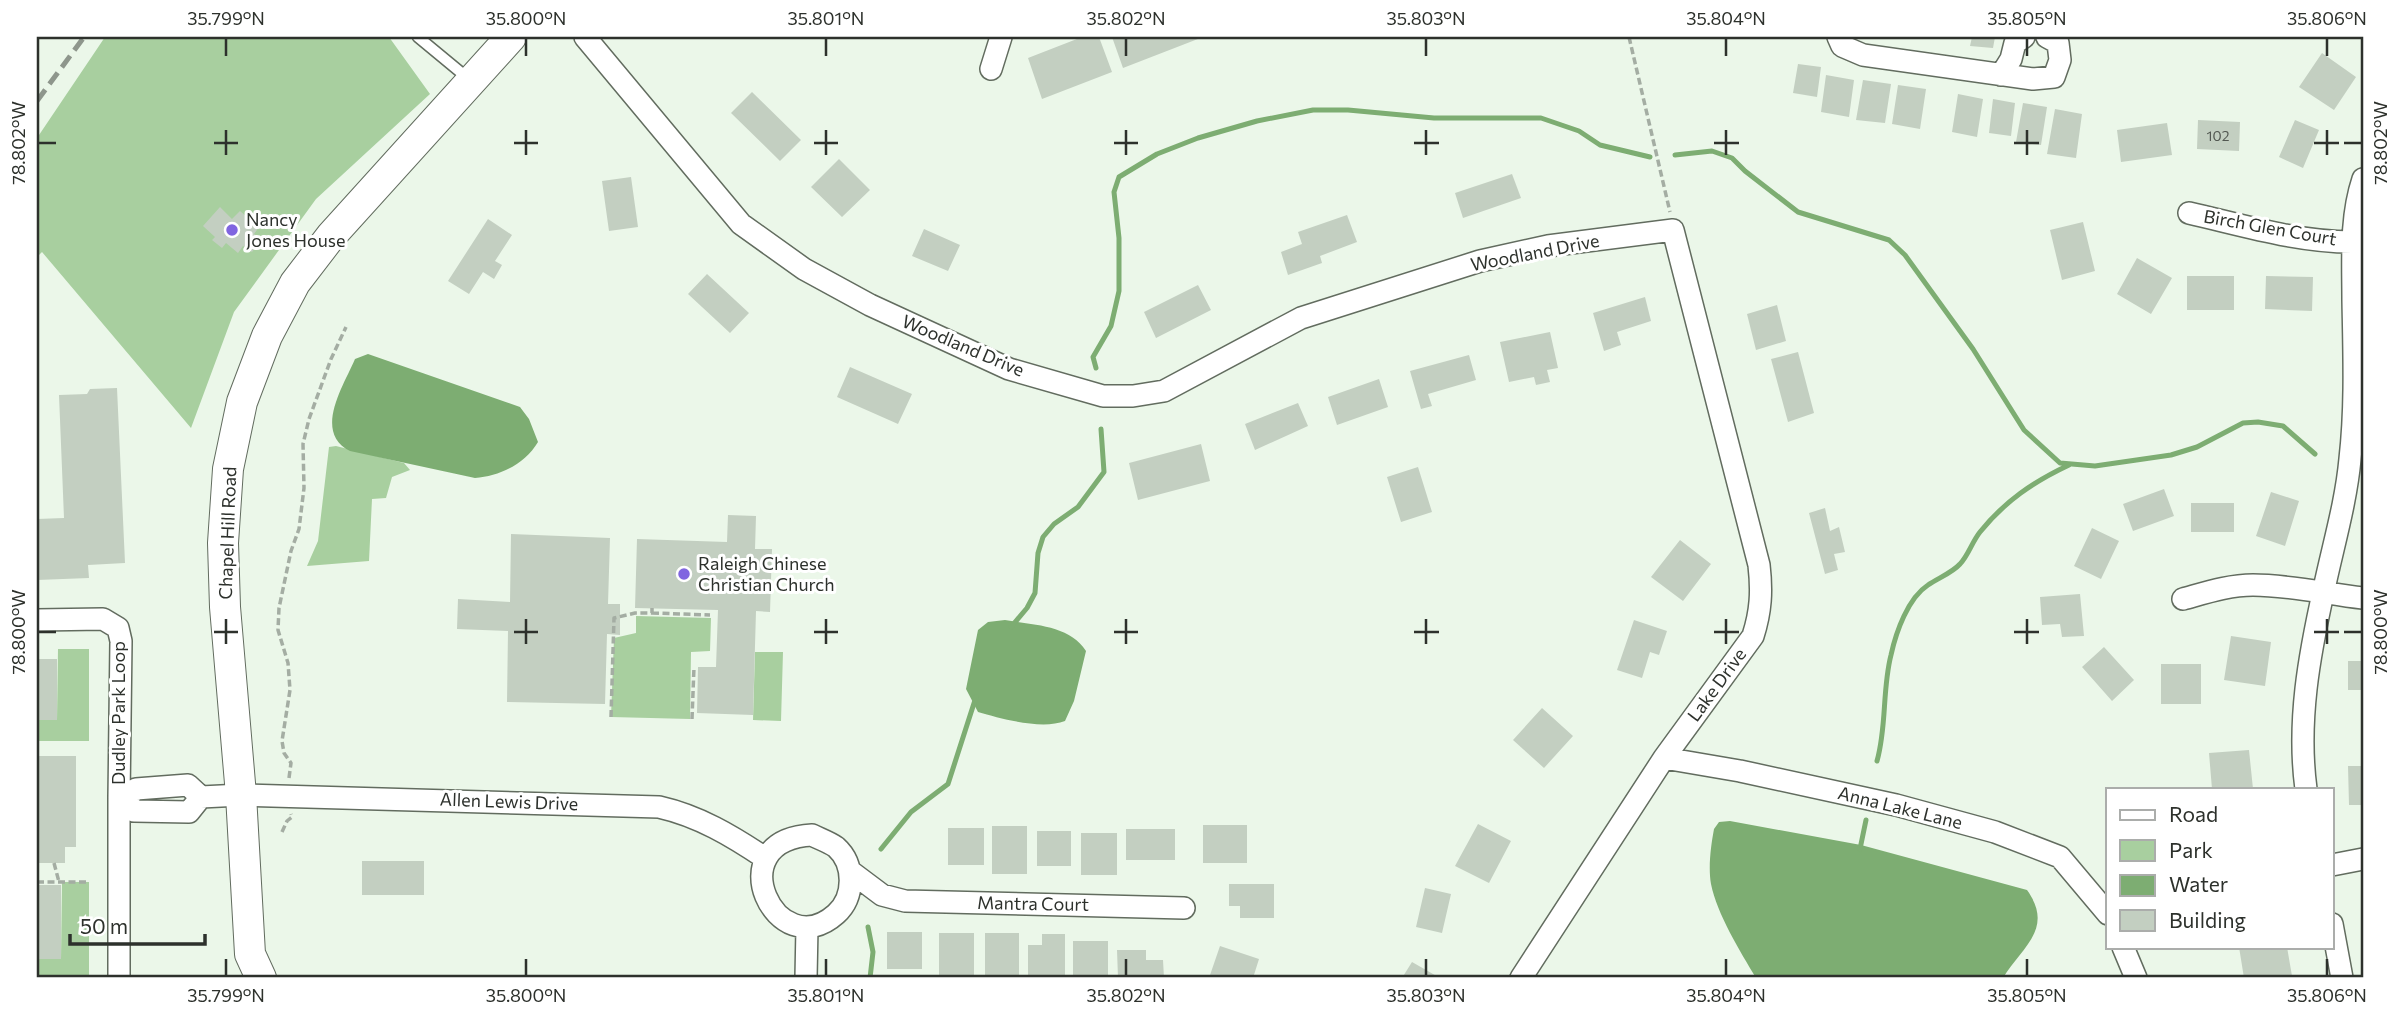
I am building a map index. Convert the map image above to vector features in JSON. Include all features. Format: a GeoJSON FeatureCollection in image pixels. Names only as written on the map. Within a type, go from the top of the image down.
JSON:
{"type":"FeatureCollection","features":[{"type":"Feature","properties":{"kind":"main road","name":"Chapel Hill Road"},"geometry":{"type":"LineString","coordinates":[[250,970],[223,543],[228,469],[242,402],[267,336],[295,283],[331,236],[511,37]]}},
{"type":"Feature","properties":{"kind":"street","name":"Woodland Drive"},"geometry":{"type":"LineString","coordinates":[[585,37],[741,224],[804,269],[870,305],[1009,369],[1103,396],[1133,396],[1164,391],[1301,318],[1480,261],[1548,246],[1673,230]]}},
{"type":"Feature","properties":{"kind":"street"},"geometry":{"type":"LineString","coordinates":[[991,69],[1001,37]]}},
{"type":"Feature","properties":{"kind":"street"},"geometry":{"type":"LineString","coordinates":[[1839,37],[1842,46],[1863,55],[2033,79],[2054,77],[2060,60],[2058,43],[2047,37]]}},
{"type":"Feature","properties":{"kind":"street"},"geometry":{"type":"LineString","coordinates":[[2001,75],[2011,59],[2015,43],[2025,37]]}},
{"type":"Feature","properties":{"kind":"street"},"geometry":{"type":"LineString","coordinates":[[2306,788],[2301,732],[2305,691],[2323,592],[2345,500],[2351,449],[2354,414],[2352,242],[2363,179]]}},
{"type":"Feature","properties":{"kind":"street","name":"Birch Glen Court"},"geometry":{"type":"LineString","coordinates":[[2189,213],[2294,236],[2352,242]]}},
{"type":"Feature","properties":{"kind":"street","name":"Lake Drive"},"geometry":{"type":"LineString","coordinates":[[1521,978],[1664,758],[1754,636],[1760,614],[1762,592],[1759,565],[1673,230]]}},
{"type":"Feature","properties":{"kind":"street"},"geometry":{"type":"LineString","coordinates":[[2183,599],[2216,590],[2251,585],[2363,598]]}},
{"type":"Feature","properties":{"kind":"street","name":"Dudley Park Loop"},"geometry":{"type":"LineString","coordinates":[[37,620],[103,619],[118,628],[121,641],[119,978]]}},
{"type":"Feature","properties":{"kind":"street","name":"Anna Lake Lane"},"geometry":{"type":"LineString","coordinates":[[1664,758],[1740,771],[1896,805],[1995,832],[2060,857],[2106,912]]}},
{"type":"Feature","properties":{"kind":"street","name":"Allen Lewis Drive"},"geometry":{"type":"LineString","coordinates":[[201,797],[241,795],[659,807],[699,820],[736,839],[765,859]]}},
{"type":"Feature","properties":{"kind":"street","name":"Dudley Park Loop"},"geometry":{"type":"LineString","coordinates":[[122,798],[134,811],[189,812],[201,797]]}},
{"type":"Feature","properties":{"kind":"street"},"geometry":{"type":"LineString","coordinates":[[812,835],[834,846],[845,857],[850,872],[846,902],[829,920],[807,928],[787,922],[774,912],[763,893],[761,878],[765,859],[777,844],[794,836],[812,835]]}},
{"type":"Feature","properties":{"kind":"street"},"geometry":{"type":"LineString","coordinates":[[2334,864],[2363,859]]}},
{"type":"Feature","properties":{"kind":"street","name":"Mantra Court"},"geometry":{"type":"LineString","coordinates":[[850,872],[882,895],[905,901],[1184,908]]}},
{"type":"Feature","properties":{"kind":"street","name":"Mantra Court"},"geometry":{"type":"LineString","coordinates":[[846,902],[882,895]]}},
{"type":"Feature","properties":{"kind":"street"},"geometry":{"type":"LineString","coordinates":[[807,928],[807,978]]}},
{"type":"Feature","properties":{"kind":"street"},"geometry":{"type":"LineString","coordinates":[[2334,935],[2342,978]]}},
{"type":"Feature","properties":{"kind":"street"},"geometry":{"type":"LineString","coordinates":[[2123,948],[2136,978]]}},
{"type":"Feature","properties":{"kind":"lane"},"geometry":{"type":"LineString","coordinates":[[418,37],[471,80]]}},
{"type":"Feature","properties":{"kind":"path"},"geometry":{"type":"LineString","coordinates":[[1629,37],[1663,175],[1673,230]]}},
{"type":"Feature","properties":{"kind":"path"},"geometry":{"type":"LineString","coordinates":[[289,772],[291,763],[284,753],[282,741],[290,690],[288,663],[278,630],[279,608],[291,551],[299,529],[304,488],[303,444],[309,419],[331,359],[346,327]]}},
{"type":"Feature","properties":{"kind":"path"},"geometry":{"type":"LineString","coordinates":[[608,618],[652,610],[710,615]]}},
{"type":"Feature","properties":{"kind":"path"},"geometry":{"type":"LineString","coordinates":[[611,717],[614,618]]}},
{"type":"Feature","properties":{"kind":"path"},"geometry":{"type":"LineString","coordinates":[[692,719],[694,667]]}},
{"type":"Feature","properties":{"kind":"path"},"geometry":{"type":"LineString","coordinates":[[282,832],[292,817],[291,814]]}},
{"type":"Feature","properties":{"kind":"path"},"geometry":{"type":"LineString","coordinates":[[54,863],[59,882]]}},
{"type":"Feature","properties":{"kind":"path"},"geometry":{"type":"LineString","coordinates":[[37,882],[89,883]]}},
{"type":"Feature","properties":{"kind":"green space"},"geometry":{"type":"Polygon","coordinates":[[[105,37],[389,37],[430,94],[316,199],[234,312],[191,428],[42,252],[37,257],[37,138],[105,37]]]}},
{"type":"Feature","properties":{"kind":"green space"},"geometry":{"type":"Polygon","coordinates":[[[336,446],[404,463],[410,470],[392,477],[386,498],[372,499],[369,561],[307,566],[318,541],[329,447],[336,446]]]}},
{"type":"Feature","properties":{"kind":"green space"},"geometry":{"type":"Polygon","coordinates":[[[636,616],[711,618],[710,651],[691,652],[690,719],[611,717],[614,638],[636,633],[636,616]]]}},
{"type":"Feature","properties":{"kind":"green space"},"geometry":{"type":"Polygon","coordinates":[[[58,649],[89,649],[89,741],[37,741],[37,720],[57,720],[58,649]]]}},
{"type":"Feature","properties":{"kind":"green space"},"geometry":{"type":"Polygon","coordinates":[[[755,652],[783,652],[781,721],[753,720],[755,652]]]}},
{"type":"Feature","properties":{"kind":"green space"},"geometry":{"type":"Polygon","coordinates":[[[62,882],[89,882],[89,976],[37,977],[37,959],[61,959],[62,882]]]}},
{"type":"Feature","properties":{"kind":"water"},"geometry":{"type":"Polygon","coordinates":[[[368,354],[520,407],[529,419],[538,442],[526,457],[511,468],[494,475],[475,478],[350,451],[339,443],[333,433],[334,408],[355,359],[368,354]]]}},
{"type":"Feature","properties":{"kind":"water"},"geometry":{"type":"Polygon","coordinates":[[[1005,620],[1061,631],[1079,642],[1086,651],[1074,701],[1065,721],[1034,724],[978,712],[966,689],[978,630],[988,622],[1005,620]]]}},
{"type":"Feature","properties":{"kind":"water"},"geometry":{"type":"Polygon","coordinates":[[[1730,821],[1861,845],[2027,890],[2038,916],[2036,927],[2026,947],[2003,978],[1756,978],[1724,920],[1711,884],[1710,863],[1714,829],[1719,822],[1730,821]]]}},
{"type":"Feature","properties":{"kind":"building"},"geometry":{"type":"Polygon","coordinates":[[[1082,37],[1099,37],[1112,72],[1042,99],[1028,58],[1082,37]]]}},
{"type":"Feature","properties":{"kind":"building"},"geometry":{"type":"Polygon","coordinates":[[[1112,37],[1203,37],[1123,68],[1112,37]]]}},
{"type":"Feature","properties":{"kind":"building"},"geometry":{"type":"Polygon","coordinates":[[[1972,37],[1995,37],[1993,48],[1970,46],[1972,37]]]}},
{"type":"Feature","properties":{"kind":"building"},"geometry":{"type":"Polygon","coordinates":[[[2322,53],[2356,77],[2334,110],[2299,87],[2322,53]]]}},
{"type":"Feature","properties":{"kind":"building"},"geometry":{"type":"Polygon","coordinates":[[[1798,64],[1821,67],[1817,97],[1793,93],[1798,64]]]}},
{"type":"Feature","properties":{"kind":"building"},"geometry":{"type":"Polygon","coordinates":[[[1826,75],[1854,80],[1849,117],[1821,112],[1826,75]]]}},
{"type":"Feature","properties":{"kind":"building"},"geometry":{"type":"Polygon","coordinates":[[[1863,80],[1891,84],[1885,123],[1856,120],[1863,80]]]}},
{"type":"Feature","properties":{"kind":"building"},"geometry":{"type":"Polygon","coordinates":[[[1898,85],[1926,89],[1920,129],[1892,124],[1898,85]]]}},
{"type":"Feature","properties":{"kind":"building"},"geometry":{"type":"Polygon","coordinates":[[[752,92],[801,140],[780,161],[731,113],[752,92]]]}},
{"type":"Feature","properties":{"kind":"building"},"geometry":{"type":"Polygon","coordinates":[[[1958,94],[1983,99],[1977,137],[1952,132],[1958,94]]]}},
{"type":"Feature","properties":{"kind":"building"},"geometry":{"type":"Polygon","coordinates":[[[1993,99],[2015,103],[2011,136],[1989,133],[1993,99]]]}},
{"type":"Feature","properties":{"kind":"building"},"geometry":{"type":"Polygon","coordinates":[[[2023,103],[2047,107],[2041,145],[2016,142],[2023,103]]]}},
{"type":"Feature","properties":{"kind":"building"},"geometry":{"type":"Polygon","coordinates":[[[2055,109],[2082,114],[2076,158],[2047,154],[2055,109]]]}},
{"type":"Feature","properties":{"kind":"building"},"geometry":{"type":"Polygon","coordinates":[[[2198,120],[2240,122],[2239,151],[2197,149],[2198,120]]]}},
{"type":"Feature","properties":{"kind":"building"},"geometry":{"type":"Polygon","coordinates":[[[2295,120],[2319,130],[2303,168],[2279,157],[2295,120]]]}},
{"type":"Feature","properties":{"kind":"building"},"geometry":{"type":"Polygon","coordinates":[[[2167,123],[2172,155],[2121,162],[2117,130],[2167,123]]]}},
{"type":"Feature","properties":{"kind":"building"},"geometry":{"type":"Polygon","coordinates":[[[839,159],[870,190],[842,217],[811,187],[839,159]]]}},
{"type":"Feature","properties":{"kind":"building"},"geometry":{"type":"Polygon","coordinates":[[[1512,174],[1521,198],[1463,218],[1455,193],[1512,174]]]}},
{"type":"Feature","properties":{"kind":"building"},"geometry":{"type":"Polygon","coordinates":[[[631,177],[638,227],[609,231],[602,181],[631,177]]]}},
{"type":"Feature","properties":{"kind":"building","name":"Nancy Jones House"},"geometry":{"type":"Polygon","coordinates":[[[220,207],[232,219],[240,211],[259,227],[254,234],[262,239],[252,252],[243,246],[238,253],[226,243],[222,248],[212,240],[215,237],[203,226],[220,207]]]}},
{"type":"Feature","properties":{"kind":"building"},"geometry":{"type":"Polygon","coordinates":[[[1347,215],[1357,242],[1320,256],[1322,263],[1288,275],[1281,252],[1302,244],[1298,232],[1347,215]]]}},
{"type":"Feature","properties":{"kind":"building"},"geometry":{"type":"Polygon","coordinates":[[[488,219],[512,235],[495,261],[502,265],[494,279],[483,272],[469,294],[448,281],[488,219]]]}},
{"type":"Feature","properties":{"kind":"building"},"geometry":{"type":"Polygon","coordinates":[[[2083,222],[2095,271],[2062,280],[2050,230],[2083,222]]]}},
{"type":"Feature","properties":{"kind":"building"},"geometry":{"type":"Polygon","coordinates":[[[924,229],[960,245],[948,271],[912,256],[924,229]]]}},
{"type":"Feature","properties":{"kind":"building"},"geometry":{"type":"Polygon","coordinates":[[[2137,258],[2172,278],[2151,314],[2117,294],[2137,258]]]}},
{"type":"Feature","properties":{"kind":"building"},"geometry":{"type":"Polygon","coordinates":[[[707,274],[749,313],[730,333],[688,294],[707,274]]]}},
{"type":"Feature","properties":{"kind":"building"},"geometry":{"type":"Polygon","coordinates":[[[2187,276],[2234,276],[2234,310],[2187,310],[2187,276]]]}},
{"type":"Feature","properties":{"kind":"building"},"geometry":{"type":"Polygon","coordinates":[[[2266,276],[2313,277],[2312,311],[2265,309],[2266,276]]]}},
{"type":"Feature","properties":{"kind":"building"},"geometry":{"type":"Polygon","coordinates":[[[1198,285],[1211,310],[1156,338],[1144,312],[1198,285]]]}},
{"type":"Feature","properties":{"kind":"building"},"geometry":{"type":"Polygon","coordinates":[[[1645,297],[1651,321],[1617,332],[1621,345],[1604,351],[1593,313],[1645,297]]]}},
{"type":"Feature","properties":{"kind":"building"},"geometry":{"type":"Polygon","coordinates":[[[1777,305],[1786,341],[1756,350],[1747,314],[1777,305]]]}},
{"type":"Feature","properties":{"kind":"building"},"geometry":{"type":"Polygon","coordinates":[[[1550,332],[1558,368],[1547,370],[1550,382],[1536,385],[1534,377],[1509,382],[1500,342],[1550,332]]]}},
{"type":"Feature","properties":{"kind":"building"},"geometry":{"type":"Polygon","coordinates":[[[1798,352],[1814,413],[1788,422],[1771,359],[1798,352]]]}},
{"type":"Feature","properties":{"kind":"building"},"geometry":{"type":"Polygon","coordinates":[[[1469,355],[1476,380],[1428,394],[1432,406],[1421,409],[1410,371],[1469,355]]]}},
{"type":"Feature","properties":{"kind":"building"},"geometry":{"type":"Polygon","coordinates":[[[850,367],[912,394],[898,424],[837,397],[850,367]]]}},
{"type":"Feature","properties":{"kind":"building"},"geometry":{"type":"Polygon","coordinates":[[[1379,379],[1388,407],[1337,425],[1328,397],[1379,379]]]}},
{"type":"Feature","properties":{"kind":"building"},"geometry":{"type":"Polygon","coordinates":[[[117,388],[125,563],[88,565],[89,578],[37,580],[37,519],[64,518],[59,395],[87,394],[90,389],[117,388]]]}},
{"type":"Feature","properties":{"kind":"building"},"geometry":{"type":"Polygon","coordinates":[[[1298,403],[1308,426],[1255,450],[1245,424],[1298,403]]]}},
{"type":"Feature","properties":{"kind":"building"},"geometry":{"type":"Polygon","coordinates":[[[1201,444],[1210,481],[1138,500],[1129,463],[1201,444]]]}},
{"type":"Feature","properties":{"kind":"building"},"geometry":{"type":"Polygon","coordinates":[[[1418,467],[1432,512],[1401,522],[1387,477],[1418,467]]]}},
{"type":"Feature","properties":{"kind":"building"},"geometry":{"type":"Polygon","coordinates":[[[2164,489],[2174,516],[2133,531],[2123,504],[2164,489]]]}},
{"type":"Feature","properties":{"kind":"building"},"geometry":{"type":"Polygon","coordinates":[[[2271,492],[2299,501],[2285,546],[2256,536],[2271,492]]]}},
{"type":"Feature","properties":{"kind":"building"},"geometry":{"type":"Polygon","coordinates":[[[2191,503],[2234,503],[2234,532],[2191,532],[2191,503]]]}},
{"type":"Feature","properties":{"kind":"building"},"geometry":{"type":"Polygon","coordinates":[[[1825,508],[1830,531],[1839,527],[1845,552],[1834,554],[1838,570],[1825,574],[1809,513],[1825,508]]]}},
{"type":"Feature","properties":{"kind":"building"},"geometry":{"type":"Polygon","coordinates":[[[728,515],[756,516],[755,549],[772,549],[770,612],[756,611],[753,715],[697,713],[698,667],[716,667],[718,610],[635,608],[637,539],[727,542],[728,515]]]}},
{"type":"Feature","properties":{"kind":"building"},"geometry":{"type":"Polygon","coordinates":[[[2092,528],[2119,541],[2101,579],[2074,566],[2092,528]]]}},
{"type":"Feature","properties":{"kind":"building"},"geometry":{"type":"Polygon","coordinates":[[[511,534],[610,538],[608,604],[620,604],[620,635],[607,634],[605,704],[507,702],[508,631],[457,629],[458,599],[510,602],[511,534]]]}},
{"type":"Feature","properties":{"kind":"building"},"geometry":{"type":"Polygon","coordinates":[[[1680,540],[1711,564],[1683,601],[1651,577],[1680,540]]]}},
{"type":"Feature","properties":{"kind":"building"},"geometry":{"type":"Polygon","coordinates":[[[2080,594],[2084,636],[2062,637],[2060,624],[2042,625],[2040,597],[2080,594]]]}},
{"type":"Feature","properties":{"kind":"building"},"geometry":{"type":"Polygon","coordinates":[[[1634,620],[1667,631],[1659,655],[1650,652],[1642,678],[1617,670],[1634,620]]]}},
{"type":"Feature","properties":{"kind":"building"},"geometry":{"type":"Polygon","coordinates":[[[2231,636],[2271,642],[2265,686],[2224,680],[2231,636]]]}},
{"type":"Feature","properties":{"kind":"building"},"geometry":{"type":"Polygon","coordinates":[[[2104,647],[2134,680],[2112,701],[2082,667],[2104,647]]]}},
{"type":"Feature","properties":{"kind":"building"},"geometry":{"type":"Polygon","coordinates":[[[37,659],[57,659],[57,720],[37,720],[37,659]]]}},
{"type":"Feature","properties":{"kind":"building"},"geometry":{"type":"Polygon","coordinates":[[[2348,661],[2363,661],[2363,690],[2348,690],[2348,661]]]}},
{"type":"Feature","properties":{"kind":"building"},"geometry":{"type":"Polygon","coordinates":[[[2161,664],[2201,664],[2201,704],[2161,704],[2161,664]]]}},
{"type":"Feature","properties":{"kind":"building"},"geometry":{"type":"Polygon","coordinates":[[[1542,708],[1573,736],[1544,768],[1513,740],[1542,708]]]}},
{"type":"Feature","properties":{"kind":"building"},"geometry":{"type":"Polygon","coordinates":[[[2249,750],[2253,788],[2212,788],[2209,753],[2249,750]]]}},
{"type":"Feature","properties":{"kind":"building"},"geometry":{"type":"Polygon","coordinates":[[[37,756],[76,756],[76,847],[65,847],[65,863],[37,863],[37,756]]]}},
{"type":"Feature","properties":{"kind":"building"},"geometry":{"type":"Polygon","coordinates":[[[2348,766],[2363,766],[2363,805],[2349,805],[2348,766]]]}},
{"type":"Feature","properties":{"kind":"building"},"geometry":{"type":"Polygon","coordinates":[[[1478,824],[1511,841],[1489,883],[1455,866],[1478,824]]]}},
{"type":"Feature","properties":{"kind":"building"},"geometry":{"type":"Polygon","coordinates":[[[1203,825],[1247,825],[1247,863],[1203,863],[1203,825]]]}},
{"type":"Feature","properties":{"kind":"building"},"geometry":{"type":"Polygon","coordinates":[[[992,826],[1027,826],[1027,874],[992,874],[992,826]]]}},
{"type":"Feature","properties":{"kind":"building"},"geometry":{"type":"Polygon","coordinates":[[[948,828],[984,828],[984,865],[948,865],[948,828]]]}},
{"type":"Feature","properties":{"kind":"building"},"geometry":{"type":"Polygon","coordinates":[[[1126,829],[1175,829],[1175,860],[1126,860],[1126,829]]]}},
{"type":"Feature","properties":{"kind":"building"},"geometry":{"type":"Polygon","coordinates":[[[1037,831],[1071,831],[1071,866],[1037,866],[1037,831]]]}},
{"type":"Feature","properties":{"kind":"building"},"geometry":{"type":"Polygon","coordinates":[[[1081,833],[1117,833],[1117,875],[1081,875],[1081,833]]]}},
{"type":"Feature","properties":{"kind":"building"},"geometry":{"type":"Polygon","coordinates":[[[362,861],[424,861],[424,895],[362,895],[362,861]]]}},
{"type":"Feature","properties":{"kind":"building"},"geometry":{"type":"Polygon","coordinates":[[[1229,884],[1274,884],[1274,918],[1240,918],[1240,906],[1229,906],[1229,884]]]}},
{"type":"Feature","properties":{"kind":"building"},"geometry":{"type":"Polygon","coordinates":[[[37,885],[61,885],[61,959],[37,959],[37,885]]]}},
{"type":"Feature","properties":{"kind":"building"},"geometry":{"type":"Polygon","coordinates":[[[1425,888],[1451,894],[1442,933],[1416,927],[1425,888]]]}},
{"type":"Feature","properties":{"kind":"building"},"geometry":{"type":"Polygon","coordinates":[[[887,932],[922,932],[922,969],[887,969],[887,932]]]}},
{"type":"Feature","properties":{"kind":"building"},"geometry":{"type":"Polygon","coordinates":[[[939,933],[974,933],[974,978],[939,978],[939,933]]]}},
{"type":"Feature","properties":{"kind":"building"},"geometry":{"type":"Polygon","coordinates":[[[985,933],[1019,933],[1019,978],[985,978],[985,933]]]}},
{"type":"Feature","properties":{"kind":"building"},"geometry":{"type":"Polygon","coordinates":[[[1042,934],[1065,934],[1065,977],[1028,977],[1028,945],[1042,945],[1042,934]]]}},
{"type":"Feature","properties":{"kind":"building"},"geometry":{"type":"Polygon","coordinates":[[[1073,941],[1108,941],[1108,978],[1073,978],[1073,941]]]}},
{"type":"Feature","properties":{"kind":"building"},"geometry":{"type":"Polygon","coordinates":[[[1220,946],[1259,959],[1253,978],[1209,978],[1220,946]]]}},
{"type":"Feature","properties":{"kind":"building"},"geometry":{"type":"Polygon","coordinates":[[[2239,948],[2287,948],[2292,976],[2244,978],[2239,948]]]}},
{"type":"Feature","properties":{"kind":"building"},"geometry":{"type":"Polygon","coordinates":[[[1117,950],[1146,950],[1146,960],[1163,960],[1164,978],[1118,978],[1117,950]]]}},
{"type":"Feature","properties":{"kind":"building"},"geometry":{"type":"Polygon","coordinates":[[[1412,962],[1440,978],[1402,978],[1412,962]]]}},
{"type":"Feature","properties":{"kind":"waterway"},"geometry":{"type":"LineString","coordinates":[[1096,368],[1093,357],[1111,326],[1119,291],[1119,238],[1114,192],[1119,177],[1157,154],[1198,138],[1257,121],[1313,110],[1348,110],[1434,118],[1541,118],[1579,131],[1600,145],[1650,157]]}},
{"type":"Feature","properties":{"kind":"waterway"},"geometry":{"type":"LineString","coordinates":[[1675,155],[1712,151],[1732,158],[1798,212],[1889,240],[1905,255],[1973,349],[2024,430],[2060,463],[2095,466],[2171,455],[2197,447],[2243,423],[2258,422],[2283,426],[2315,454]]}},
{"type":"Feature","properties":{"kind":"waterway"},"geometry":{"type":"LineString","coordinates":[[1011,627],[1027,608],[1035,593],[1038,553],[1043,537],[1054,524],[1078,507],[1104,472],[1101,429]]}},
{"type":"Feature","properties":{"kind":"waterway"},"geometry":{"type":"LineString","coordinates":[[1877,761],[1888,668],[1896,636],[1914,598],[1932,582],[1960,564],[1980,532],[2010,502],[2043,478],[2069,465]]}},
{"type":"Feature","properties":{"kind":"waterway"},"geometry":{"type":"LineString","coordinates":[[881,849],[911,812],[948,784],[976,697]]}},
{"type":"Feature","properties":{"kind":"waterway"},"geometry":{"type":"LineString","coordinates":[[1860,849],[1866,820]]}},
{"type":"Feature","properties":{"kind":"waterway"},"geometry":{"type":"LineString","coordinates":[[868,927],[873,952],[870,978]]}},
{"type":"Feature","properties":{"kind":"railway"},"geometry":{"type":"LineString","coordinates":[[37,101],[84,37]]}},
{"type":"Feature","properties":{"kind":"place","name":"Nancy Jones House"},"geometry":{"type":"Point","coordinates":[232,230]}},
{"type":"Feature","properties":{"kind":"place","name":"Raleigh Chinese Christian Church"},"geometry":{"type":"Point","coordinates":[684,574]}}]}
